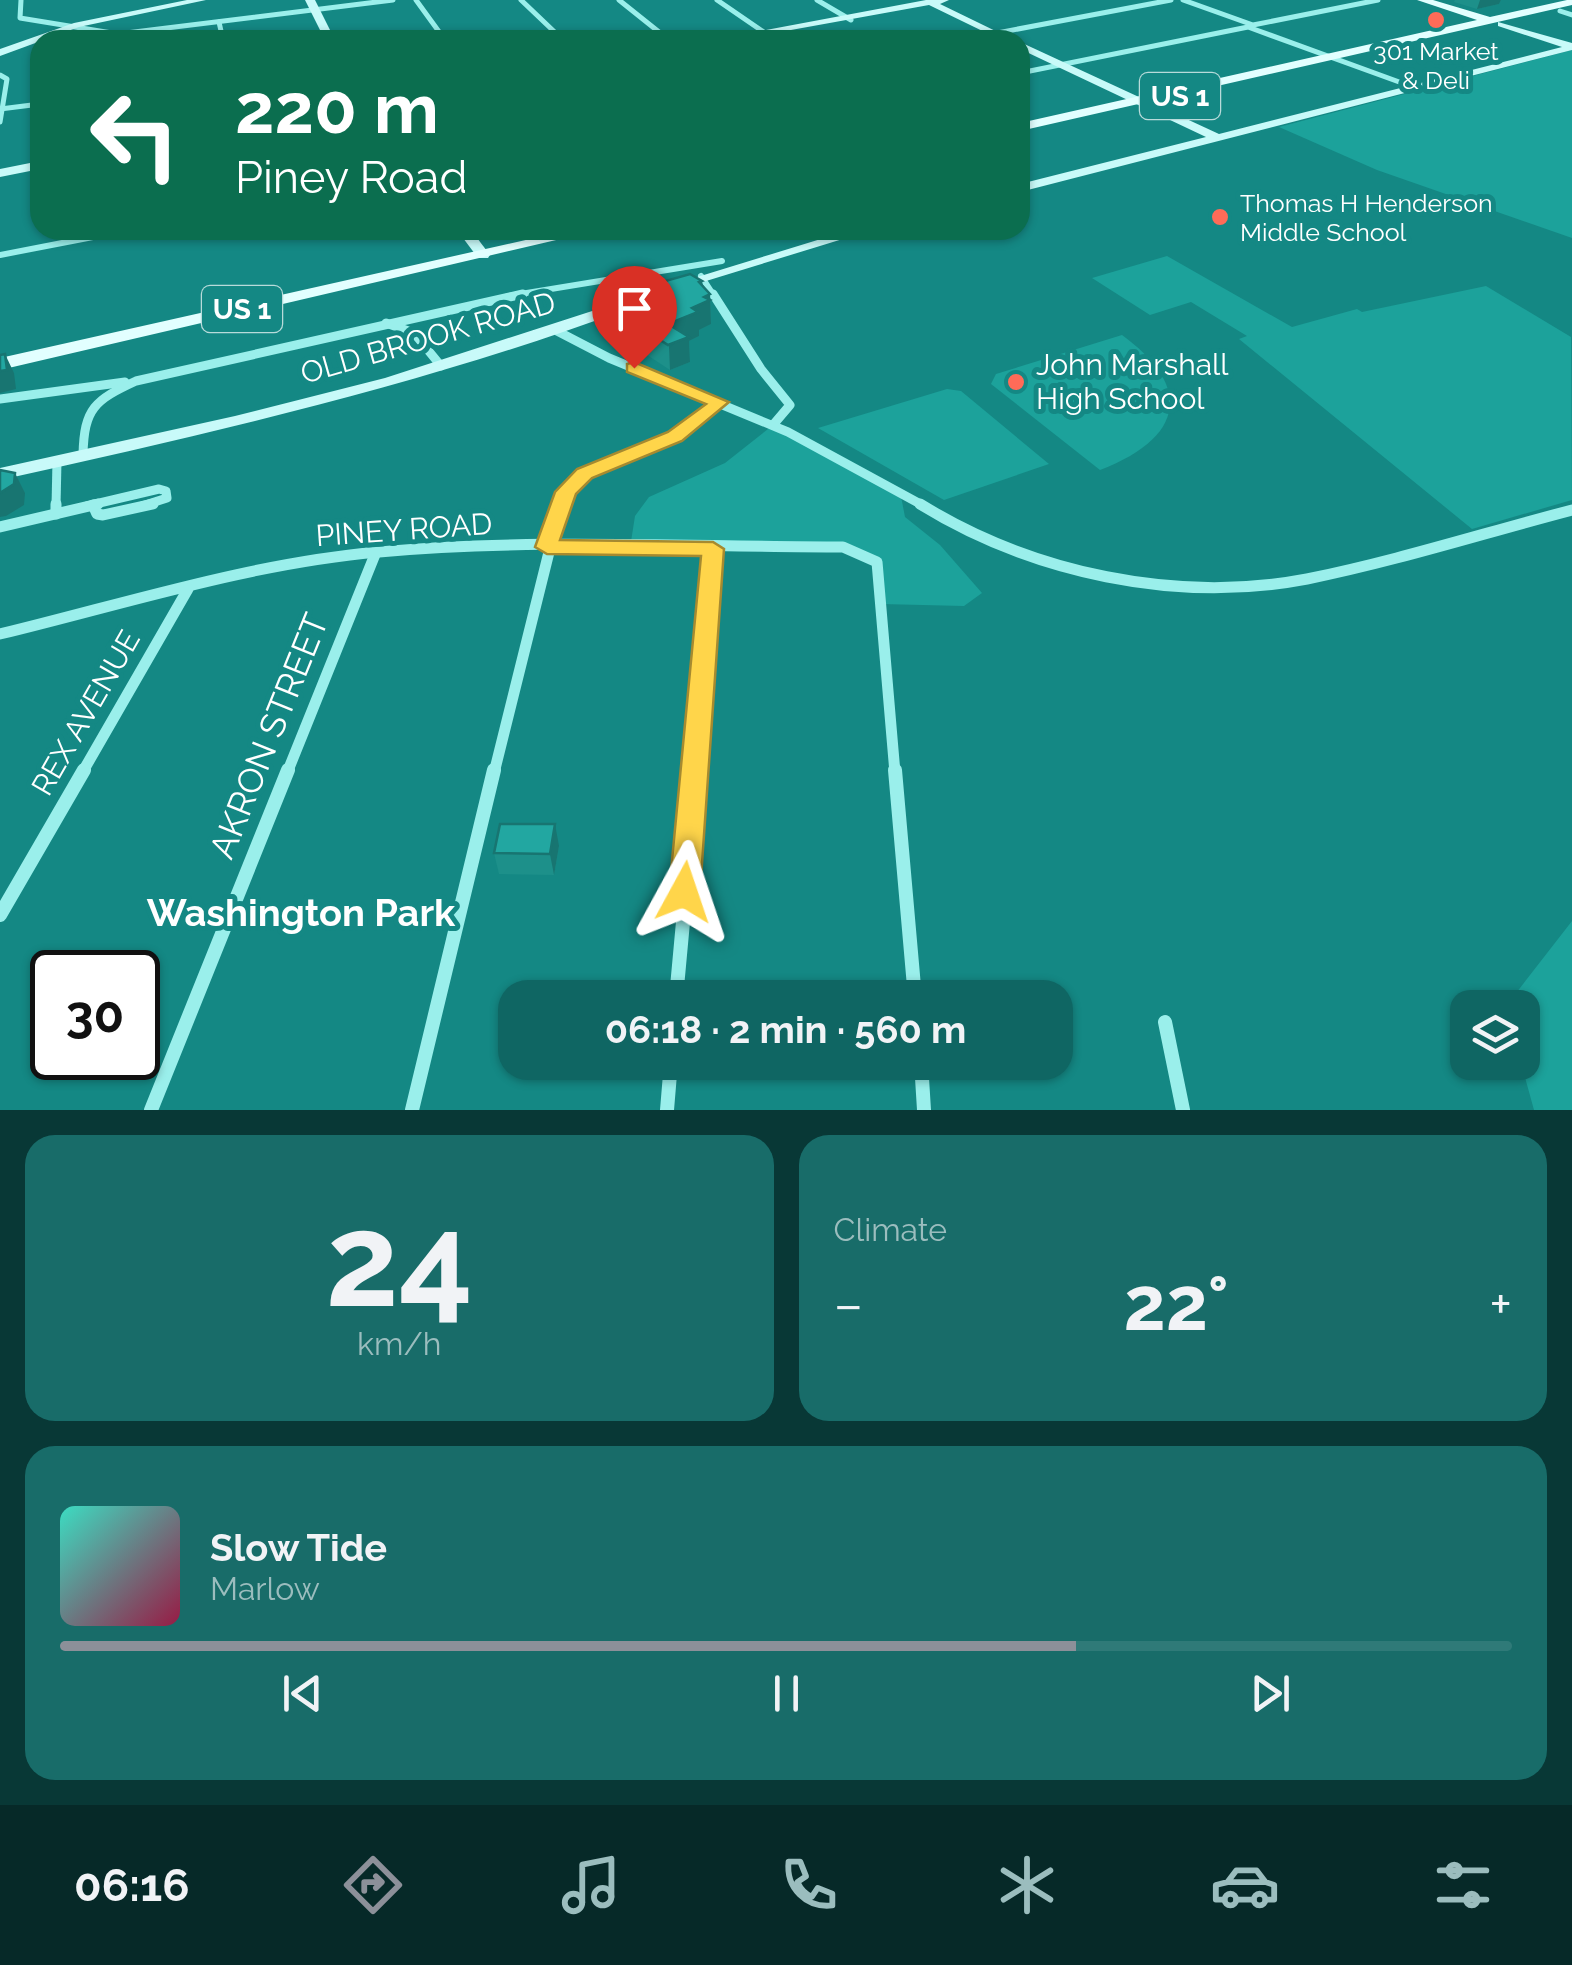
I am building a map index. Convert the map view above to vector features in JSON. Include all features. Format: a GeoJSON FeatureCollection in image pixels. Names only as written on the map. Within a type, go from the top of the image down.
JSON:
{"type":"FeatureCollection","features":[{"type":"Feature","properties":{"kind":"main road"},"geometry":{"type":"LineString","coordinates":[[1422,0],[1500,22],[1569,9]]}},
{"type":"Feature","properties":{"kind":"main road"},"geometry":{"type":"LineString","coordinates":[[1436,0],[1500,22]]}},
{"type":"Feature","properties":{"kind":"main road","name":"US 1"},"geometry":{"type":"LineString","coordinates":[[1030,128],[1500,22]]}},
{"type":"Feature","properties":{"kind":"main road","name":"US 1"},"geometry":{"type":"LineString","coordinates":[[0,364],[520,240]]}},
{"type":"Feature","properties":{"kind":"main road","name":"US 1"},"geometry":{"type":"LineString","coordinates":[[0,354],[539,240]]}},
{"type":"Feature","properties":{"kind":"street"},"geometry":{"type":"LineString","coordinates":[[21,0],[20,18],[87,30]]}},
{"type":"Feature","properties":{"kind":"street"},"geometry":{"type":"LineString","coordinates":[[57,30],[185,0]]}},
{"type":"Feature","properties":{"kind":"street"},"geometry":{"type":"LineString","coordinates":[[68,26],[201,0]]}},
{"type":"Feature","properties":{"kind":"street"},"geometry":{"type":"LineString","coordinates":[[166,30],[312,5],[392,0]]}},
{"type":"Feature","properties":{"kind":"street"},"geometry":{"type":"LineString","coordinates":[[416,0],[438,30]]}},
{"type":"Feature","properties":{"kind":"street"},"geometry":{"type":"LineString","coordinates":[[521,0],[552,30]]}},
{"type":"Feature","properties":{"kind":"street"},"geometry":{"type":"LineString","coordinates":[[619,0],[656,30]]}},
{"type":"Feature","properties":{"kind":"street"},"geometry":{"type":"LineString","coordinates":[[717,0],[762,30]]}},
{"type":"Feature","properties":{"kind":"street"},"geometry":{"type":"LineString","coordinates":[[817,0],[849,19]]}},
{"type":"Feature","properties":{"kind":"street"},"geometry":{"type":"LineString","coordinates":[[1016,30],[1172,0]]}},
{"type":"Feature","properties":{"kind":"street"},"geometry":{"type":"LineString","coordinates":[[1183,0],[1413,87]]}},
{"type":"Feature","properties":{"kind":"street"},"geometry":{"type":"LineString","coordinates":[[1030,71],[1378,0]]}},
{"type":"Feature","properties":{"kind":"street"},"geometry":{"type":"LineString","coordinates":[[784,30],[938,2],[988,30]]}},
{"type":"Feature","properties":{"kind":"street"},"geometry":{"type":"LineString","coordinates":[[312,5],[325,30]]}},
{"type":"Feature","properties":{"kind":"street"},"geometry":{"type":"LineString","coordinates":[[219,22],[221,30]]}},
{"type":"Feature","properties":{"kind":"street"},"geometry":{"type":"LineString","coordinates":[[1500,22],[1572,45]]}},
{"type":"Feature","properties":{"kind":"street"},"geometry":{"type":"LineString","coordinates":[[0,50],[30,39]]}},
{"type":"Feature","properties":{"kind":"street"},"geometry":{"type":"LineString","coordinates":[[1030,185],[1572,45]]}},
{"type":"Feature","properties":{"kind":"street"},"geometry":{"type":"LineString","coordinates":[[1030,50],[1216,138]]}},
{"type":"Feature","properties":{"kind":"street"},"geometry":{"type":"LineString","coordinates":[[0,75],[7,78],[0,122]]}},
{"type":"Feature","properties":{"kind":"street"},"geometry":{"type":"LineString","coordinates":[[1,109],[30,105]]}},
{"type":"Feature","properties":{"kind":"street"},"geometry":{"type":"LineString","coordinates":[[0,170],[30,165]]}},
{"type":"Feature","properties":{"kind":"street"},"geometry":{"type":"LineString","coordinates":[[0,256],[79,240]]}},
{"type":"Feature","properties":{"kind":"street"},"geometry":{"type":"LineString","coordinates":[[472,240],[480,251]]}},
{"type":"Feature","properties":{"kind":"street","name":"OLD BROOK ROAD"},"geometry":{"type":"LineString","coordinates":[[0,474],[442,366],[557,331],[702,276],[829,240]]}},
{"type":"Feature","properties":{"kind":"street"},"geometry":{"type":"LineString","coordinates":[[0,399],[136,380],[486,300],[722,261]]}},
{"type":"Feature","properties":{"kind":"street"},"geometry":{"type":"LineString","coordinates":[[702,276],[761,369],[790,406],[772,425]]}},
{"type":"Feature","properties":{"kind":"street"},"geometry":{"type":"LineString","coordinates":[[386,323],[414,333],[442,366]]}},
{"type":"Feature","properties":{"kind":"street"},"geometry":{"type":"LineString","coordinates":[[557,331],[610,359],[772,425],[890,485],[975,535],[1047,563],[1132,581],[1262,586],[1306,580],[1572,510]]}},
{"type":"Feature","properties":{"kind":"street"},"geometry":{"type":"LineString","coordinates":[[83,456],[82,424],[93,403],[136,380]]}},
{"type":"Feature","properties":{"kind":"street"},"geometry":{"type":"LineString","coordinates":[[412,1110],[547,547],[566,492],[585,473],[675,436],[720,402]]}},
{"type":"Feature","properties":{"kind":"street"},"geometry":{"type":"LineString","coordinates":[[56,514],[57,462]]}},
{"type":"Feature","properties":{"kind":"street"},"geometry":{"type":"LineString","coordinates":[[0,527],[159,489],[166,491],[167,498],[102,515],[96,514],[93,505]]}},
{"type":"Feature","properties":{"kind":"street","name":"PINEY ROAD"},"geometry":{"type":"LineString","coordinates":[[0,634],[297,564],[376,552],[547,547],[843,547],[877,562],[913,980]]}},
{"type":"Feature","properties":{"kind":"street"},"geometry":{"type":"LineString","coordinates":[[677,980],[713,549]]}},
{"type":"Feature","properties":{"kind":"street","name":"AKRON STREET"},"geometry":{"type":"LineString","coordinates":[[151,1110],[376,552]]}},
{"type":"Feature","properties":{"kind":"street","name":"REX AVENUE"},"geometry":{"type":"LineString","coordinates":[[0,914],[188,589]]}},
{"type":"Feature","properties":{"kind":"street"},"geometry":{"type":"LineString","coordinates":[[1165,1022],[1184,1110]]}},
{"type":"Feature","properties":{"kind":"street"},"geometry":{"type":"LineString","coordinates":[[667,1110],[670,1080]]}},
{"type":"Feature","properties":{"kind":"street"},"geometry":{"type":"LineString","coordinates":[[922,1080],[924,1110]]}},
{"type":"Feature","properties":{"kind":"green space"},"geometry":{"type":"Polygon","coordinates":[[[1572,50],[1572,238],[1377,170],[1279,127],[1572,50]]]}},
{"type":"Feature","properties":{"kind":"green space"},"geometry":{"type":"Polygon","coordinates":[[[1167,256],[1292,327],[1357,309],[1362,312],[1486,286],[1571,337],[1572,500],[1472,529],[1239,339],[1247,336],[1191,302],[1150,315],[1092,278],[1167,256]]]}},
{"type":"Feature","properties":{"kind":"green space"},"geometry":{"type":"Polygon","coordinates":[[[1122,335],[1146,355],[1161,375],[1169,393],[1169,411],[1162,428],[1148,443],[1100,470],[991,384],[996,374],[1122,335]]]}},
{"type":"Feature","properties":{"kind":"green space"},"geometry":{"type":"Polygon","coordinates":[[[947,389],[961,391],[1049,464],[944,500],[818,428],[947,389]]]}},
{"type":"Feature","properties":{"kind":"green space"},"geometry":{"type":"Polygon","coordinates":[[[773,425],[900,491],[905,517],[940,545],[982,593],[964,606],[881,604],[877,562],[861,552],[630,548],[635,516],[649,497],[725,463],[773,425]]]}},
{"type":"Feature","properties":{"kind":"green space"},"geometry":{"type":"Polygon","coordinates":[[[1572,921],[1572,1110],[1534,1110],[1526,1080],[1540,1080],[1540,990],[1518,990],[1572,921]]]}},
{"type":"Feature","properties":{"kind":"building"},"geometry":{"type":"Polygon","coordinates":[[[690,274],[702,281],[699,282],[710,294],[704,297],[710,300],[692,308],[698,312],[668,324],[689,337],[668,345],[629,320],[622,323],[595,305],[644,284],[690,274]]]}},
{"type":"Feature","properties":{"kind":"building"},"geometry":{"type":"Polygon","coordinates":[[[5,354],[7,370],[0,371],[0,355],[5,354]]]}},
{"type":"Feature","properties":{"kind":"building"},"geometry":{"type":"Polygon","coordinates":[[[0,470],[15,473],[14,484],[0,493],[0,470]]]}},
{"type":"Feature","properties":{"kind":"building"},"geometry":{"type":"Polygon","coordinates":[[[500,824],[555,824],[550,854],[494,853],[500,824]]]}},
{"type":"Feature","properties":{"kind":"place","name":"301 Market & Deli"},"geometry":{"type":"Point","coordinates":[1436,20]}},
{"type":"Feature","properties":{"kind":"place","name":"Thomas H Henderson Middle School"},"geometry":{"type":"Point","coordinates":[1220,217]}},
{"type":"Feature","properties":{"kind":"place","name":"John Marshall High School"},"geometry":{"type":"Point","coordinates":[1016,382]}},
{"type":"Feature","properties":{"kind":"district","name":"Washington Park"},"geometry":{"type":"Point","coordinates":[301,913]}},
{"type":"Feature","properties":{"kind":"route"},"geometry":{"type":"LineString","coordinates":[[634,368],[720,402],[675,436],[585,473],[566,492],[547,547],[713,549],[710,622],[684,892]]}}]}
